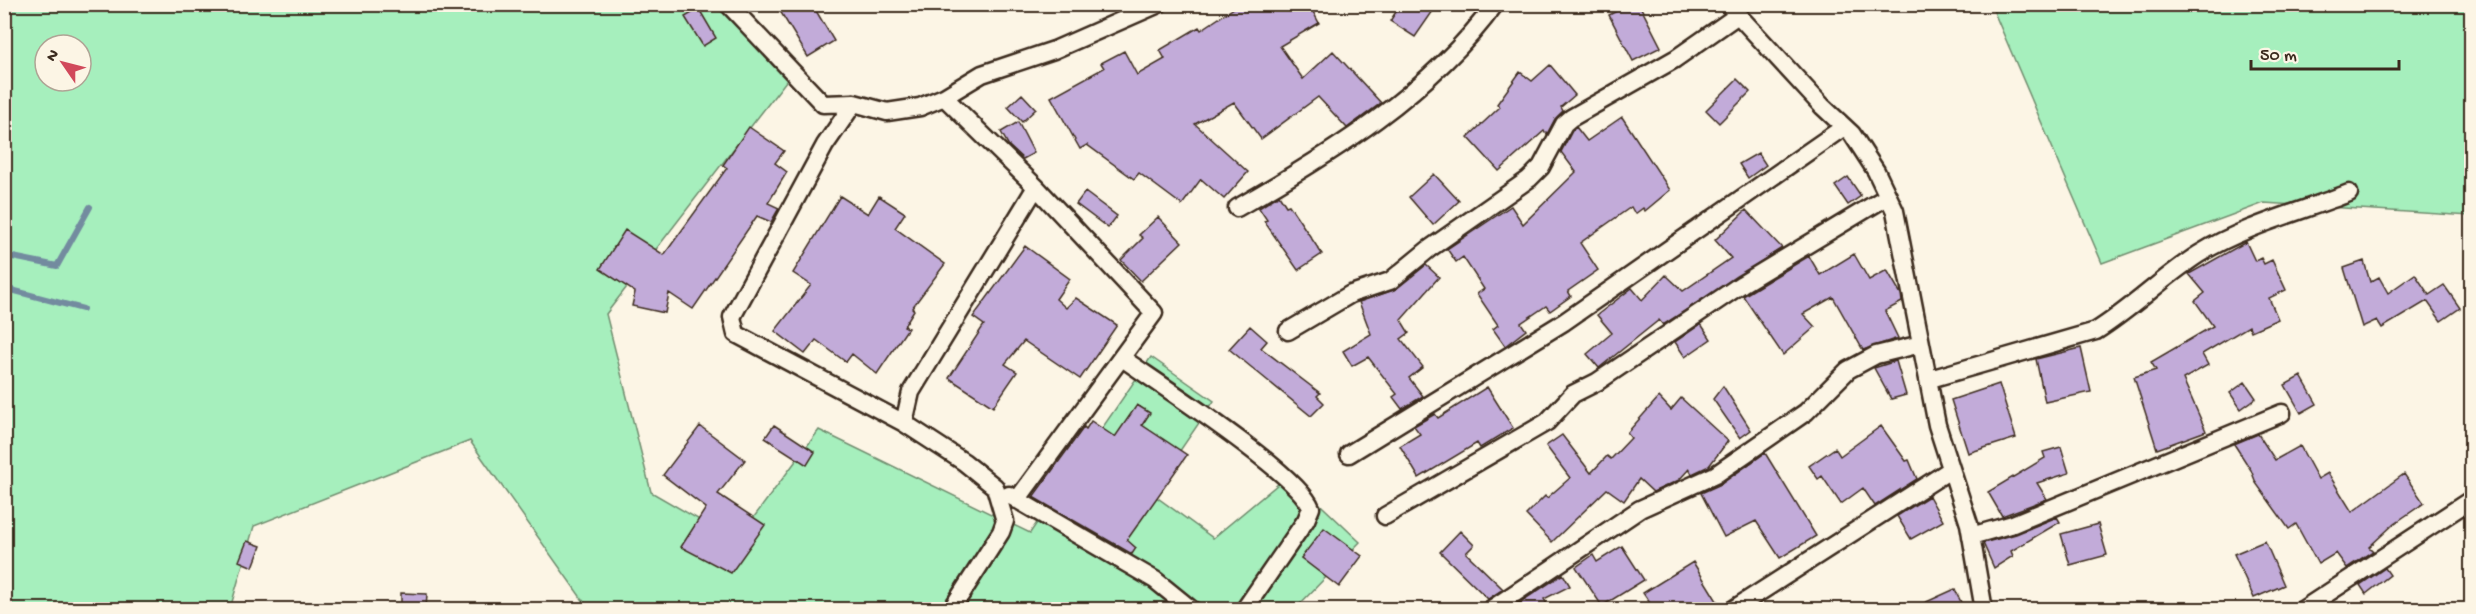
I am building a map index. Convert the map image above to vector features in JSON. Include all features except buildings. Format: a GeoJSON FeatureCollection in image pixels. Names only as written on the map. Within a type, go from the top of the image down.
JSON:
{"type":"FeatureCollection","features":[{"type":"Feature","properties":{"kind":"street"},"geometry":{"type":"LineString","coordinates":[[730,5],[822,104],[854,103],[887,111],[921,107],[944,97],[982,74],[1054,50],[1159,4]]}},
{"type":"Feature","properties":{"kind":"street"},"geometry":{"type":"LineString","coordinates":[[1237,208],[1312,164],[1369,125],[1458,49],[1495,4]]}},
{"type":"Feature","properties":{"kind":"street"},"geometry":{"type":"LineString","coordinates":[[1288,331],[1352,294],[1390,281],[1429,249],[1529,179],[1541,167],[1564,124],[1571,118],[1675,59],[1733,10],[1797,81],[1862,147],[1888,196],[1899,226],[1920,344],[1930,378],[1937,425],[1965,510],[1984,609]]}},
{"type":"Feature","properties":{"kind":"street"},"geometry":{"type":"LineString","coordinates":[[944,97],[1036,187],[1154,313],[1017,500]]}},
{"type":"Feature","properties":{"kind":"street"},"geometry":{"type":"LineString","coordinates":[[854,103],[825,145],[732,317],[736,334],[904,423],[964,462],[995,487],[1155,580],[1192,609]]}},
{"type":"Feature","properties":{"kind":"street"},"geometry":{"type":"LineString","coordinates":[[1349,454],[1564,322],[1844,127]]}},
{"type":"Feature","properties":{"kind":"street"},"geometry":{"type":"LineString","coordinates":[[904,423],[911,392],[1036,187]]}},
{"type":"Feature","properties":{"kind":"street"},"geometry":{"type":"LineString","coordinates":[[1930,378],[2096,331],[2118,317],[2198,255],[2224,240],[2349,193]]}},
{"type":"Feature","properties":{"kind":"street"},"geometry":{"type":"LineString","coordinates":[[1385,516],[1547,422],[1573,394],[1597,382],[1750,279],[1888,196]]}},
{"type":"Feature","properties":{"kind":"street"},"geometry":{"type":"LineString","coordinates":[[1490,609],[1640,509],[1715,475],[1806,412],[1848,370],[1876,355],[1920,344]]}},
{"type":"Feature","properties":{"kind":"street"},"geometry":{"type":"LineString","coordinates":[[1122,358],[1271,465],[1307,497],[1311,508],[1306,520],[1244,609]]}},
{"type":"Feature","properties":{"kind":"street"},"geometry":{"type":"LineString","coordinates":[[1971,536],[2013,524],[2282,413]]}},
{"type":"Feature","properties":{"kind":"street"},"geometry":{"type":"LineString","coordinates":[[1732,609],[1950,470]]}},
{"type":"Feature","properties":{"kind":"street"},"geometry":{"type":"LineString","coordinates":[[951,609],[1001,532],[1005,520],[995,487]]}},
{"type":"Feature","properties":{"kind":"street"},"geometry":{"type":"LineString","coordinates":[[2302,609],[2472,499]]}},
{"type":"Feature","properties":{"kind":"green space"},"geometry":{"type":"Polygon","coordinates":[[[4,5],[741,5],[790,76],[606,314],[651,492],[736,541],[819,430],[1030,533],[1151,357],[1214,401],[1151,493],[1213,538],[1289,475],[1360,542],[1295,609],[589,609],[470,441],[254,526],[230,609],[5,609],[4,5]]]}},
{"type":"Feature","properties":{"kind":"green space"},"geometry":{"type":"Polygon","coordinates":[[[1991,5],[2471,5],[2471,216],[2264,203],[2102,263],[1991,5]]]}},
{"type":"Feature","properties":{"kind":"waterway"},"geometry":{"type":"LineString","coordinates":[[8,256],[57,266],[90,207]]}},
{"type":"Feature","properties":{"kind":"waterway"},"geometry":{"type":"LineString","coordinates":[[4,288],[83,309]]}}]}
